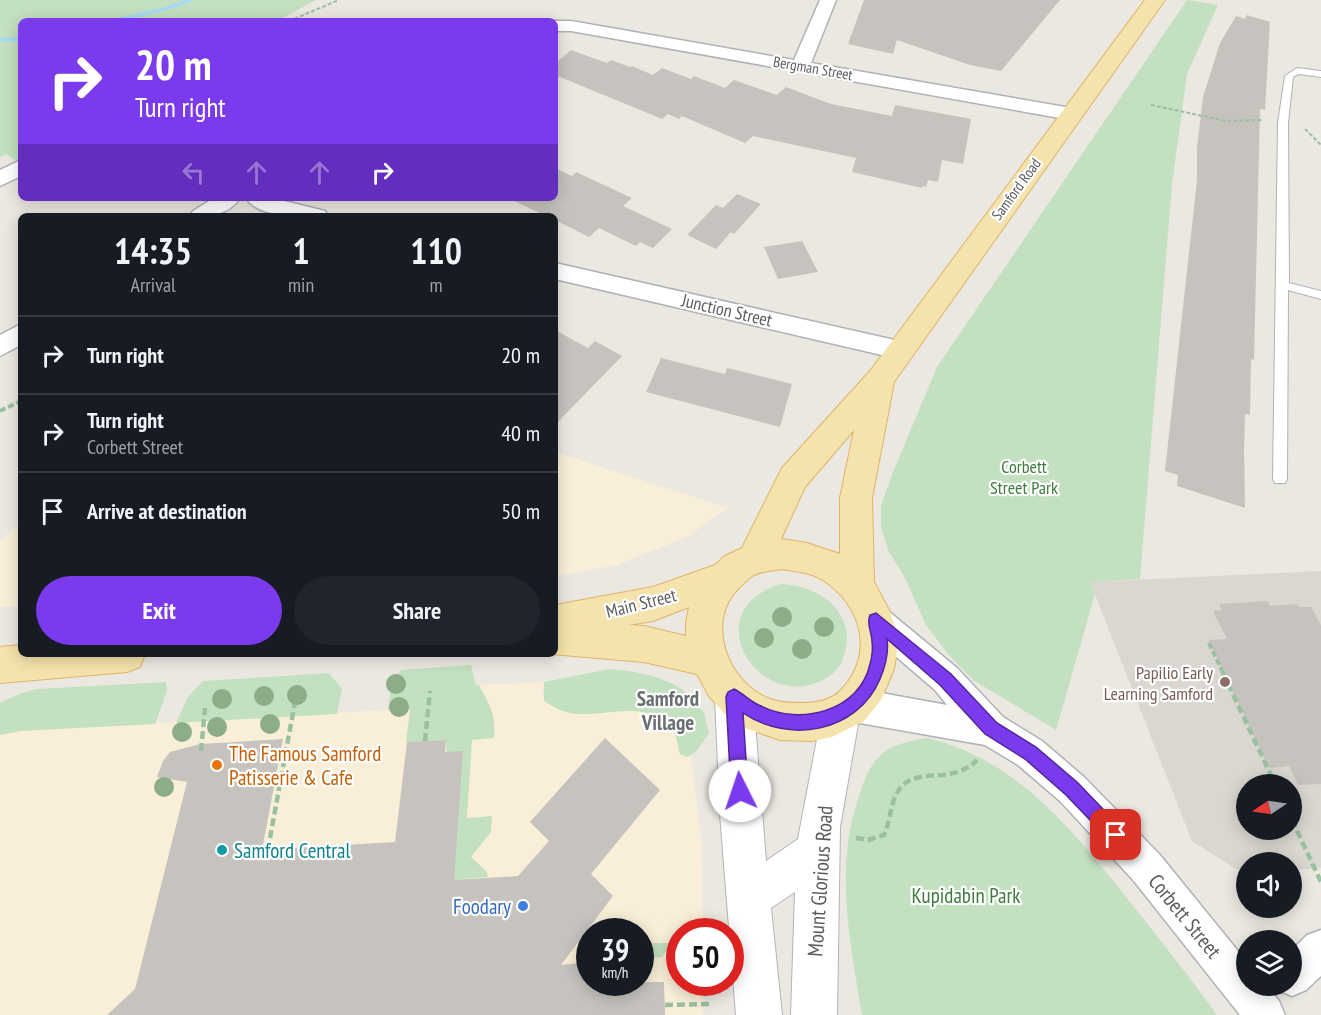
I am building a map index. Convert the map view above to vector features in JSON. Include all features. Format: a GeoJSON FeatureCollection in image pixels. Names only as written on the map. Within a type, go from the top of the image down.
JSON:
{"type":"FeatureCollection","features":[{"type":"Feature","properties":{"kind":"main road","name":"Samford Road"},"geometry":{"type":"LineString","coordinates":[[740,568],[793,478],[880,379],[1155,0]]}},
{"type":"Feature","properties":{"kind":"main road","name":"Samford Road"},"geometry":{"type":"LineString","coordinates":[[857,587],[856,498],[880,379]]}},
{"type":"Feature","properties":{"kind":"main road"},"geometry":{"type":"LineString","coordinates":[[781,554],[808,557],[835,568],[857,587],[868,602],[876,620],[880,643],[878,666],[869,687],[848,709],[816,722],[786,722],[758,714],[734,697],[718,679],[708,659],[703,636],[705,614],[712,594],[740,568],[781,554]]}},
{"type":"Feature","properties":{"kind":"main road","name":"Main Street"},"geometry":{"type":"LineString","coordinates":[[558,621],[653,604],[740,568]]}},
{"type":"Feature","properties":{"kind":"main road","name":"Main Street"},"geometry":{"type":"LineString","coordinates":[[558,638],[644,644],[708,659]]}},
{"type":"Feature","properties":{"kind":"main road"},"geometry":{"type":"LineString","coordinates":[[0,665],[92,657]]}},
{"type":"Feature","properties":{"kind":"main road"},"geometry":{"type":"LineString","coordinates":[[734,697],[759,1015]]}},
{"type":"Feature","properties":{"kind":"main road","name":"Mount Glorious Road"},"geometry":{"type":"LineString","coordinates":[[814,1015],[814,978],[833,843],[819,828],[848,709]]}},
{"type":"Feature","properties":{"kind":"main road"},"geometry":{"type":"LineString","coordinates":[[749,898],[833,843]]}},
{"type":"Feature","properties":{"kind":"street"},"geometry":{"type":"LineString","coordinates":[[801,66],[828,0]]}},
{"type":"Feature","properties":{"kind":"street","name":"Bergman Street"},"geometry":{"type":"LineString","coordinates":[[558,26],[571,26],[1071,114]]}},
{"type":"Feature","properties":{"kind":"street"},"geometry":{"type":"LineString","coordinates":[[0,179],[18,169]]}},
{"type":"Feature","properties":{"kind":"street"},"geometry":{"type":"LineString","coordinates":[[206,213],[224,201]]}},
{"type":"Feature","properties":{"kind":"street"},"geometry":{"type":"LineString","coordinates":[[262,201],[304,213]]}},
{"type":"Feature","properties":{"kind":"street","name":"Junction Street"},"geometry":{"type":"LineString","coordinates":[[558,272],[899,350]]}},
{"type":"Feature","properties":{"kind":"street"},"geometry":{"type":"LineString","coordinates":[[0,347],[18,335]]}},
{"type":"Feature","properties":{"kind":"street","name":"Corbett Street"},"geometry":{"type":"LineString","coordinates":[[876,620],[946,680],[985,743]]}},
{"type":"Feature","properties":{"kind":"street","name":"Corbett Street"},"geometry":{"type":"LineString","coordinates":[[848,709],[1030,753],[1072,789],[1268,1002]]}},
{"type":"Feature","properties":{"kind":"street"},"geometry":{"type":"LineString","coordinates":[[1302,967],[1321,949]]}},
{"type":"Feature","properties":{"kind":"lane"},"geometry":{"type":"LineString","coordinates":[[1280,479],[1283,123],[1289,76],[1297,71],[1321,74]]}},
{"type":"Feature","properties":{"kind":"lane"},"geometry":{"type":"LineString","coordinates":[[1282,285],[1321,295]]}},
{"type":"Feature","properties":{"kind":"path"},"geometry":{"type":"LineString","coordinates":[[296,18],[339,0]]}},
{"type":"Feature","properties":{"kind":"path"},"geometry":{"type":"LineString","coordinates":[[1151,105],[1226,121],[1265,120]]}},
{"type":"Feature","properties":{"kind":"path"},"geometry":{"type":"LineString","coordinates":[[1302,127],[1321,145]]}},
{"type":"Feature","properties":{"kind":"path"},"geometry":{"type":"LineString","coordinates":[[0,411],[18,402]]}},
{"type":"Feature","properties":{"kind":"path"},"geometry":{"type":"LineString","coordinates":[[1209,643],[1270,774]]}},
{"type":"Feature","properties":{"kind":"path"},"geometry":{"type":"LineString","coordinates":[[425,741],[430,691]]}},
{"type":"Feature","properties":{"kind":"path"},"geometry":{"type":"LineString","coordinates":[[270,838],[285,745],[295,702]]}},
{"type":"Feature","properties":{"kind":"path"},"geometry":{"type":"LineString","coordinates":[[201,750],[205,708]]}},
{"type":"Feature","properties":{"kind":"path"},"geometry":{"type":"LineString","coordinates":[[833,843],[868,840],[884,835],[891,820],[896,794],[905,783],[924,774],[944,777],[957,774],[973,766],[985,743]]}},
{"type":"Feature","properties":{"kind":"path"},"geometry":{"type":"LineString","coordinates":[[1301,840],[1320,882]]}},
{"type":"Feature","properties":{"kind":"path"},"geometry":{"type":"LineString","coordinates":[[665,1005],[710,1004]]}},
{"type":"Feature","properties":{"kind":"shaded area"},"geometry":{"type":"Polygon","coordinates":[[[558,453],[728,508],[687,537],[617,565],[558,575],[558,453]]]}},
{"type":"Feature","properties":{"kind":"shaded area"},"geometry":{"type":"Polygon","coordinates":[[[18,526],[18,606],[0,607],[0,540],[18,526]]]}},
{"type":"Feature","properties":{"kind":"shaded area","name":"Papilio Early Learning Samford"},"geometry":{"type":"Polygon","coordinates":[[[1321,571],[1321,868],[1302,869],[1302,852],[1236,852],[1236,869],[1192,841],[1090,582],[1321,571]]]}},
{"type":"Feature","properties":{"kind":"shaded area"},"geometry":{"type":"Polygon","coordinates":[[[544,682],[542,695],[627,695],[688,730],[702,846],[703,918],[666,918],[666,996],[704,996],[703,1015],[0,1015],[0,735],[20,731],[489,704],[479,685],[544,682]]]}},
{"type":"Feature","properties":{"kind":"green space"},"geometry":{"type":"Polygon","coordinates":[[[0,0],[316,0],[283,18],[18,18],[18,160],[6,154],[0,157],[0,0]]]}},
{"type":"Feature","properties":{"kind":"green space","name":"Corbett Street Park"},"geometry":{"type":"Polygon","coordinates":[[[1187,0],[1218,5],[1187,74],[1172,184],[1140,579],[1090,582],[1095,594],[1056,730],[973,680],[948,654],[926,625],[904,576],[889,552],[881,527],[881,506],[937,367],[1187,0]]]}},
{"type":"Feature","properties":{"kind":"green space"},"geometry":{"type":"Polygon","coordinates":[[[780,584],[810,590],[834,606],[842,617],[846,630],[846,645],[842,661],[834,672],[823,680],[799,686],[777,683],[759,672],[745,655],[739,635],[741,615],[755,598],[780,584]]]}},
{"type":"Feature","properties":{"kind":"green space"},"geometry":{"type":"Polygon","coordinates":[[[471,665],[476,685],[479,685],[486,698],[494,723],[494,738],[472,740],[467,818],[492,816],[491,832],[471,857],[487,872],[488,877],[454,880],[446,740],[406,742],[410,710],[388,710],[391,684],[401,670],[471,665]]]}},
{"type":"Feature","properties":{"kind":"green space"},"geometry":{"type":"Polygon","coordinates":[[[610,669],[663,680],[687,693],[704,714],[709,733],[696,752],[687,757],[680,754],[674,732],[654,715],[629,711],[573,713],[560,710],[544,701],[544,682],[610,669]]]}},
{"type":"Feature","properties":{"kind":"green space"},"geometry":{"type":"Polygon","coordinates":[[[329,673],[342,689],[337,714],[176,723],[188,697],[203,681],[329,673]]]}},
{"type":"Feature","properties":{"kind":"green space"},"geometry":{"type":"Polygon","coordinates":[[[166,682],[167,691],[155,724],[20,731],[0,735],[0,703],[22,693],[37,689],[166,682]]]}},
{"type":"Feature","properties":{"kind":"green space","name":"Kupidabin Park"},"geometry":{"type":"Polygon","coordinates":[[[927,738],[960,748],[990,763],[1017,781],[1042,802],[1066,825],[1110,876],[1217,1015],[862,1015],[847,906],[847,850],[851,823],[865,778],[878,757],[898,745],[927,738]]]}},
{"type":"Feature","properties":{"kind":"green space"},"geometry":{"type":"Polygon","coordinates":[[[654,943],[666,943],[666,951],[662,957],[654,958],[654,943]]]}},
{"type":"Feature","properties":{"kind":"building"},"geometry":{"type":"Polygon","coordinates":[[[864,0],[1060,0],[1001,71],[970,65],[897,40],[893,54],[848,44],[864,0]]]}},
{"type":"Feature","properties":{"kind":"building"},"geometry":{"type":"Polygon","coordinates":[[[1247,15],[1270,22],[1265,110],[1260,109],[1254,360],[1251,359],[1250,415],[1245,414],[1245,508],[1177,486],[1178,475],[1165,471],[1197,180],[1197,148],[1203,97],[1220,43],[1236,16],[1245,19],[1247,15]]]}},
{"type":"Feature","properties":{"kind":"building"},"geometry":{"type":"Polygon","coordinates":[[[571,50],[607,63],[611,60],[632,66],[653,75],[662,68],[691,79],[694,76],[725,88],[734,80],[777,95],[786,87],[831,104],[892,116],[895,105],[971,119],[963,164],[942,160],[938,182],[928,180],[926,187],[922,188],[852,172],[856,158],[753,136],[745,143],[682,116],[679,119],[668,114],[662,119],[558,76],[558,61],[571,50]]]}},
{"type":"Feature","properties":{"kind":"building"},"geometry":{"type":"Polygon","coordinates":[[[558,169],[572,176],[576,172],[632,198],[623,206],[672,229],[653,248],[640,242],[636,246],[599,228],[589,237],[558,222],[558,213],[540,213],[514,201],[558,201],[558,169]]]}},
{"type":"Feature","properties":{"kind":"building"},"geometry":{"type":"Polygon","coordinates":[[[737,194],[761,204],[734,234],[731,232],[716,249],[687,235],[716,205],[723,208],[737,194]]]}},
{"type":"Feature","properties":{"kind":"building"},"geometry":{"type":"Polygon","coordinates":[[[802,241],[818,272],[778,279],[764,247],[802,241]]]}},
{"type":"Feature","properties":{"kind":"building"},"geometry":{"type":"Polygon","coordinates":[[[558,332],[588,348],[595,341],[622,356],[558,422],[558,332]]]}},
{"type":"Feature","properties":{"kind":"building"},"geometry":{"type":"Polygon","coordinates":[[[661,358],[725,374],[727,368],[792,384],[780,427],[646,392],[661,358]]]}},
{"type":"Feature","properties":{"kind":"building"},"geometry":{"type":"Polygon","coordinates":[[[1268,601],[1270,606],[1297,604],[1299,607],[1311,607],[1321,625],[1321,784],[1302,785],[1302,774],[1293,774],[1289,766],[1269,768],[1208,640],[1227,639],[1213,611],[1222,610],[1219,604],[1268,601]]]}},
{"type":"Feature","properties":{"kind":"building"},"geometry":{"type":"Polygon","coordinates":[[[605,738],[660,790],[591,874],[613,896],[596,918],[576,918],[576,945],[561,965],[576,963],[576,996],[654,996],[654,982],[664,982],[665,1015],[107,1015],[135,989],[187,782],[157,777],[163,761],[170,752],[200,744],[283,739],[262,850],[395,842],[407,742],[446,740],[445,752],[463,751],[454,880],[518,876],[549,841],[530,822],[605,738]]]}},
{"type":"Feature","properties":{"kind":"waterway"},"geometry":{"type":"LineString","coordinates":[[121,18],[191,0]]}},
{"type":"Feature","properties":{"kind":"waterway"},"geometry":{"type":"LineString","coordinates":[[0,40],[18,39]]}},
{"type":"Feature","properties":{"kind":"place","name":"Papilio Early Learning Samford"},"geometry":{"type":"Point","coordinates":[1225,682]}},
{"type":"Feature","properties":{"kind":"place","name":"The Famous Samford Patisserie & Cafe"},"geometry":{"type":"Point","coordinates":[217,765]}},
{"type":"Feature","properties":{"kind":"place","name":"Samford Central"},"geometry":{"type":"Point","coordinates":[222,850]}},
{"type":"Feature","properties":{"kind":"place","name":"Foodary"},"geometry":{"type":"Point","coordinates":[523,906]}},
{"type":"Feature","properties":{"kind":"district","name":"Samford Village"},"geometry":{"type":"Point","coordinates":[668,710]}},
{"type":"Feature","properties":{"kind":"route"},"geometry":{"type":"LineString","coordinates":[[740,791],[734,697],[758,714],[786,722],[816,722],[842,713],[854,705],[869,687],[878,666],[880,643],[876,620],[946,680],[991,729],[1030,753],[1072,789],[1116,835]]}}]}
